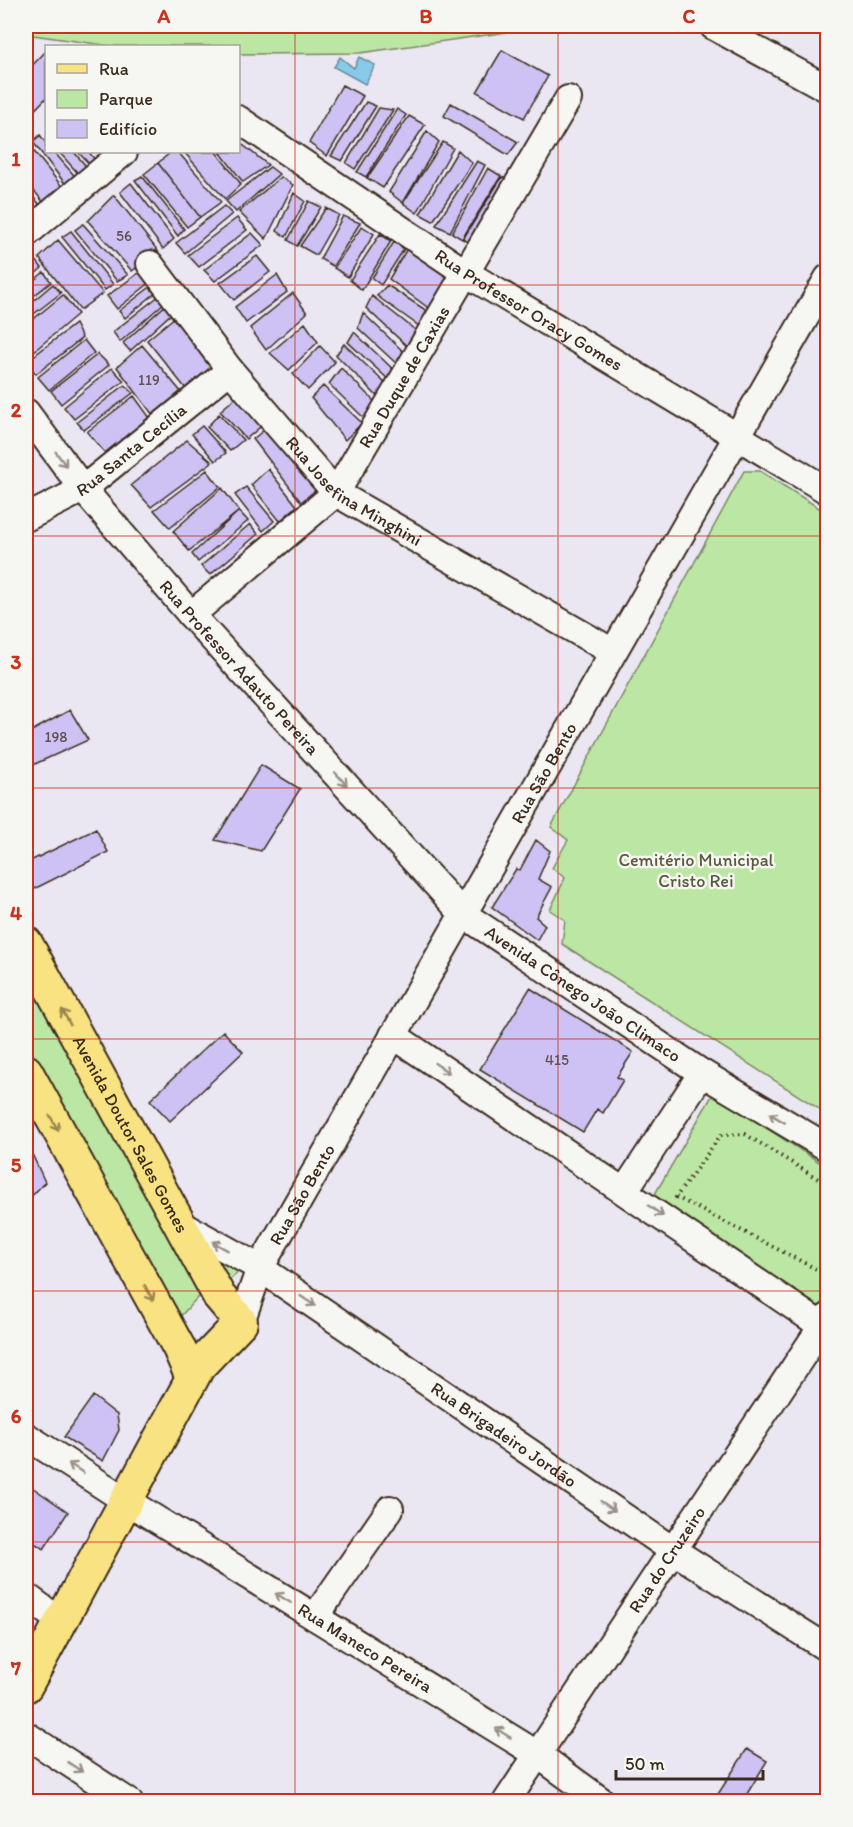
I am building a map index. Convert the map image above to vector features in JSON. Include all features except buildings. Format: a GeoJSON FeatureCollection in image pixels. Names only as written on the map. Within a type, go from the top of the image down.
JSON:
{"type":"FeatureCollection","features":[{"type":"Feature","properties":{"kind":"main road","name":"Avenida Doutor Sales Gomes"},"geometry":{"type":"LineString","coordinates":[[26,943],[219,1296],[241,1322]]}},
{"type":"Feature","properties":{"kind":"main road"},"geometry":{"type":"LineString","coordinates":[[26,1071],[179,1348],[196,1372]]}},
{"type":"Feature","properties":{"kind":"main road","name":"Rua São Bento"},"geometry":{"type":"LineString","coordinates":[[196,1372],[202,1336],[219,1296]]}},
{"type":"Feature","properties":{"kind":"main road","name":"Rua São Bento"},"geometry":{"type":"LineString","coordinates":[[26,1686],[196,1372],[241,1322]]}},
{"type":"Feature","properties":{"kind":"street"},"geometry":{"type":"LineString","coordinates":[[713,26],[828,89]]}},
{"type":"Feature","properties":{"kind":"street","name":"Rua Duque de Caxias"},"geometry":{"type":"LineString","coordinates":[[191,615],[336,493],[568,99]]}},
{"type":"Feature","properties":{"kind":"street","name":"Rua Professor Oracy Gomes"},"geometry":{"type":"LineString","coordinates":[[240,120],[466,273],[828,490]]}},
{"type":"Feature","properties":{"kind":"street"},"geometry":{"type":"LineString","coordinates":[[26,234],[123,153]]}},
{"type":"Feature","properties":{"kind":"street","name":"Rua Josefina Minghini"},"geometry":{"type":"LineString","coordinates":[[150,264],[230,370],[336,493],[613,652]]}},
{"type":"Feature","properties":{"kind":"street","name":"Rua São Bento"},"geometry":{"type":"LineString","coordinates":[[241,1322],[260,1268],[828,278]]}},
{"type":"Feature","properties":{"kind":"street","name":"Rua Santa Cecília"},"geometry":{"type":"LineString","coordinates":[[26,519],[83,489],[230,370]]}},
{"type":"Feature","properties":{"kind":"street","name":"Rua Professor Adauto Pereira"},"geometry":{"type":"LineString","coordinates":[[26,412],[83,489],[191,615],[463,914]]}},
{"type":"Feature","properties":{"kind":"street","name":"Avenida Cônego João Climaco"},"geometry":{"type":"LineString","coordinates":[[463,914],[702,1073],[828,1148]]}},
{"type":"Feature","properties":{"kind":"street"},"geometry":{"type":"LineString","coordinates":[[393,1035],[825,1324]]}},
{"type":"Feature","properties":{"kind":"street"},"geometry":{"type":"LineString","coordinates":[[625,1190],[702,1073]]}},
{"type":"Feature","properties":{"kind":"street","name":"Rua Brigadeiro Jordão"},"geometry":{"type":"LineString","coordinates":[[179,1223],[260,1268],[674,1551],[828,1649]]}},
{"type":"Feature","properties":{"kind":"street","name":"Rua São Bento"},"geometry":{"type":"LineString","coordinates":[[219,1296],[260,1268]]}},
{"type":"Feature","properties":{"kind":"street","name":"Rua do Cruzeiro"},"geometry":{"type":"LineString","coordinates":[[506,1802],[825,1324]]}},
{"type":"Feature","properties":{"kind":"street","name":"Rua Maneco Pereira"},"geometry":{"type":"LineString","coordinates":[[26,1436],[125,1500],[537,1754],[603,1802]]}},
{"type":"Feature","properties":{"kind":"street"},"geometry":{"type":"LineString","coordinates":[[315,1617],[390,1509]]}},
{"type":"Feature","properties":{"kind":"street"},"geometry":{"type":"LineString","coordinates":[[26,1596],[60,1621]]}},
{"type":"Feature","properties":{"kind":"street"},"geometry":{"type":"LineString","coordinates":[[26,1735],[129,1802]]}},
{"type":"Feature","properties":{"kind":"path"},"geometry":{"type":"LineString","coordinates":[[828,1185],[745,1134],[721,1135],[676,1197],[828,1275]]}},
{"type":"Feature","properties":{"kind":"green space"},"geometry":{"type":"Polygon","coordinates":[[[26,26],[550,26],[360,53],[240,54],[240,45],[104,45],[26,34],[26,26]]]}},
{"type":"Feature","properties":{"kind":"green space","name":"Cemitério Municipal Cristo Rei"},"geometry":{"type":"Polygon","coordinates":[[[744,471],[760,471],[827,513],[827,1114],[562,944],[565,920],[550,910],[565,878],[552,868],[568,840],[551,827],[744,471]]]}},
{"type":"Feature","properties":{"kind":"green space"},"geometry":{"type":"Polygon","coordinates":[[[26,959],[206,1288],[179,1318],[26,1046],[26,959]]]}},
{"type":"Feature","properties":{"kind":"green space"},"geometry":{"type":"Polygon","coordinates":[[[713,1094],[827,1167],[827,1295],[818,1310],[652,1199],[713,1094]]]}},
{"type":"Feature","properties":{"kind":"green space"},"geometry":{"type":"Polygon","coordinates":[[[194,1239],[246,1265],[221,1288],[194,1239]]]}},
{"type":"Feature","properties":{"kind":"water"},"geometry":{"type":"Polygon","coordinates":[[[340,57],[354,68],[359,57],[375,65],[365,84],[334,67],[340,57]]]}}]}
